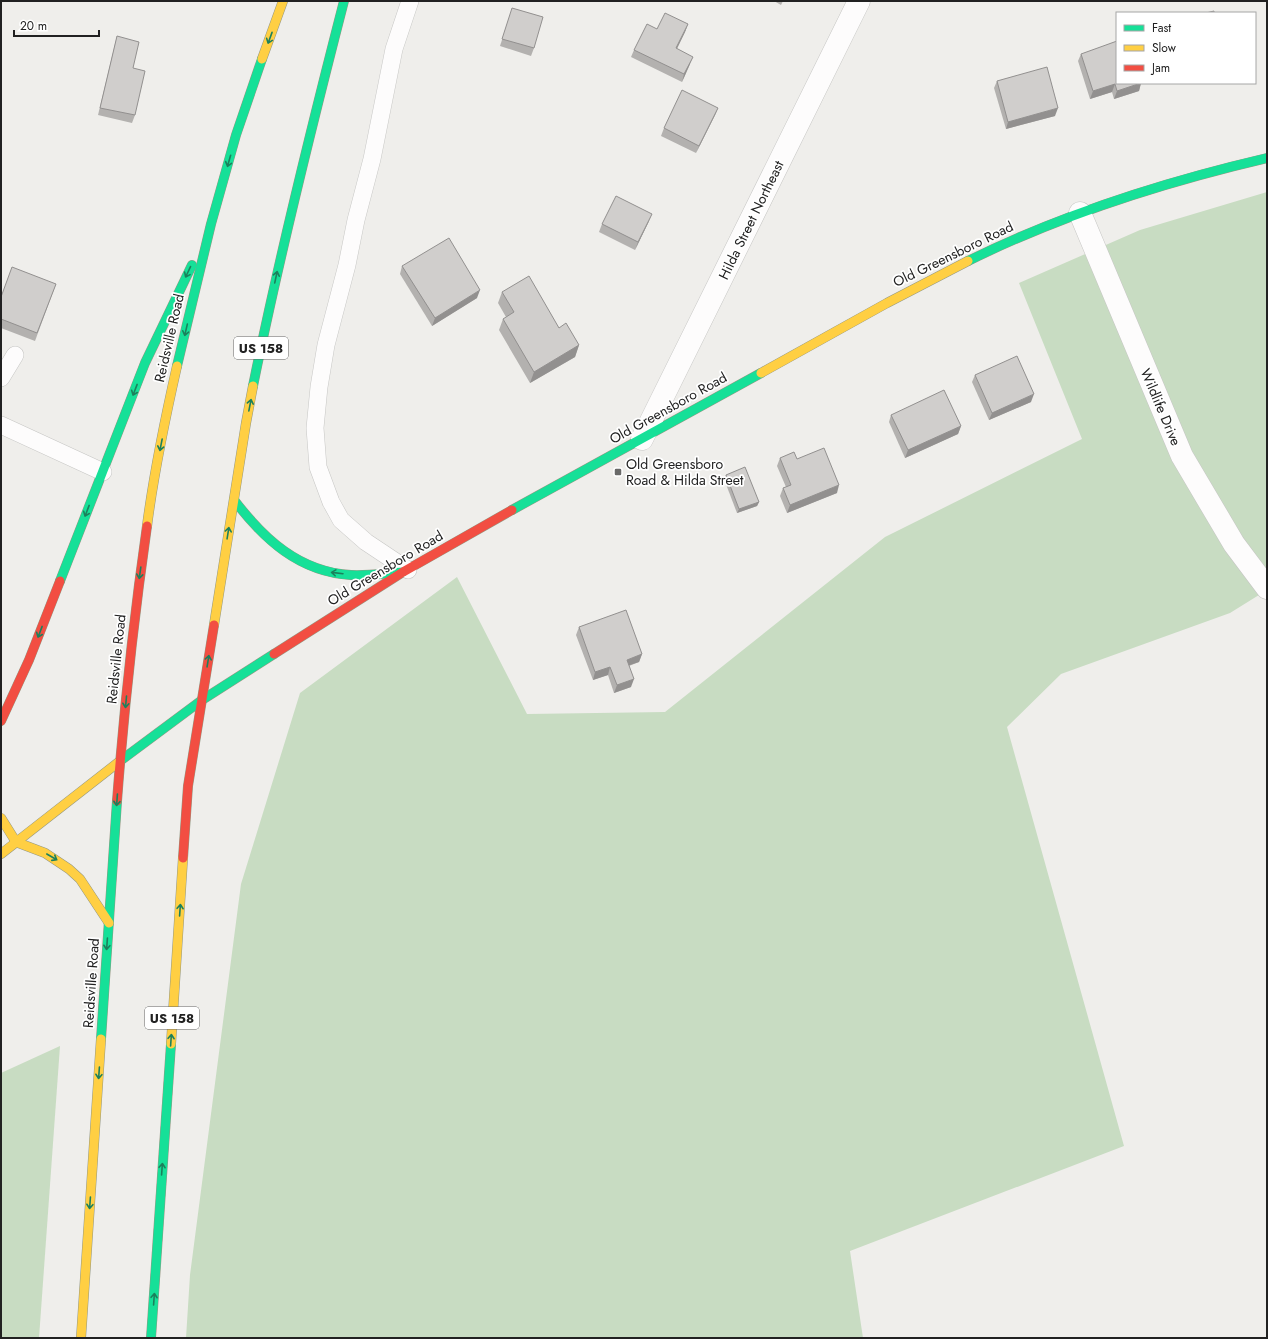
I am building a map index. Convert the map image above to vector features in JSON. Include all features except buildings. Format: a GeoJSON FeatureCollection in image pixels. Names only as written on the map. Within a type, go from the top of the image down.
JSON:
{"type":"FeatureCollection","features":[{"type":"Feature","properties":{"kind":"main road","name":"Reidsville Road"},"geometry":{"type":"LineString","coordinates":[[81,1338],[120,761],[139,580],[151,495],[168,406],[211,224],[239,128],[267,43],[283,1]]}},
{"type":"Feature","properties":{"kind":"main road","name":"US 158"},"geometry":{"type":"LineString","coordinates":[[151,1338],[188,786],[248,415],[264,332],[278,265],[304,157],[344,1]]}},
{"type":"Feature","properties":{"kind":"main road","name":"Old Greensboro Road"},"geometry":{"type":"LineString","coordinates":[[1,854],[120,761],[202,700],[406,571],[887,302],[952,268],[1012,240],[1080,213],[1152,187],[1225,167],[1267,158]]}},
{"type":"Feature","properties":{"kind":"main road"},"geometry":{"type":"LineString","coordinates":[[1,721],[29,660],[145,363],[211,224]]}},
{"type":"Feature","properties":{"kind":"main road"},"geometry":{"type":"LineString","coordinates":[[234,500],[250,522],[264,536],[289,556],[308,566],[328,572],[351,575],[406,571]]}},
{"type":"Feature","properties":{"kind":"main road"},"geometry":{"type":"LineString","coordinates":[[1,818],[16,842],[45,853],[69,869],[90,893],[109,923]]}},
{"type":"Feature","properties":{"kind":"street","name":"Hilda Street Northeast"},"geometry":{"type":"LineString","coordinates":[[642,439],[859,1]]}},
{"type":"Feature","properties":{"kind":"street","name":"Wildlife Drive"},"geometry":{"type":"LineString","coordinates":[[1080,213],[1182,456],[1234,544],[1267,588]]}},
{"type":"Feature","properties":{"kind":"lane"},"geometry":{"type":"LineString","coordinates":[[406,571],[366,542],[341,520],[331,502],[318,467],[315,428],[319,387],[326,345],[348,265],[356,220],[372,159],[394,49],[410,1]]}},
{"type":"Feature","properties":{"kind":"lane"},"geometry":{"type":"LineString","coordinates":[[1,378],[14,354]]}},
{"type":"Feature","properties":{"kind":"lane"},"geometry":{"type":"LineString","coordinates":[[1,424],[102,472]]}},
{"type":"Feature","properties":{"kind":"green space"},"geometry":{"type":"Polygon","coordinates":[[[1267,192],[1267,590],[1230,613],[1061,674],[1007,727],[1124,1146],[850,1251],[863,1338],[186,1338],[190,1275],[241,884],[300,693],[457,577],[527,714],[665,712],[885,537],[1082,439],[1019,283],[1140,230],[1267,192]]]}},
{"type":"Feature","properties":{"kind":"green space"},"geometry":{"type":"Polygon","coordinates":[[[60,1046],[39,1338],[1,1338],[1,1073],[60,1046]]]}},
{"type":"Feature","properties":{"kind":"traffic: fast"},"geometry":{"type":"LineString","coordinates":[[253,386],[296,193],[344,1]]}},
{"type":"Feature","properties":{"kind":"traffic: fast"},"geometry":{"type":"LineString","coordinates":[[177,366],[211,224],[236,135],[262,59]]}},
{"type":"Feature","properties":{"kind":"traffic: fast"},"geometry":{"type":"LineString","coordinates":[[968,261],[1040,228],[1114,201],[1228,167],[1267,158]]}},
{"type":"Feature","properties":{"kind":"traffic: fast"},"geometry":{"type":"LineString","coordinates":[[60,581],[145,363],[192,265]]}},
{"type":"Feature","properties":{"kind":"traffic: fast"},"geometry":{"type":"LineString","coordinates":[[512,510],[761,373]]}},
{"type":"Feature","properties":{"kind":"traffic: fast"},"geometry":{"type":"LineString","coordinates":[[234,500],[270,540],[284,551],[315,568],[332,573],[351,575],[403,572]]}},
{"type":"Feature","properties":{"kind":"traffic: fast"},"geometry":{"type":"LineString","coordinates":[[120,761],[202,700],[274,654]]}},
{"type":"Feature","properties":{"kind":"traffic: fast"},"geometry":{"type":"LineString","coordinates":[[101,1039],[117,801]]}},
{"type":"Feature","properties":{"kind":"traffic: fast"},"geometry":{"type":"LineString","coordinates":[[151,1338],[171,1044]]}},
{"type":"Feature","properties":{"kind":"traffic: slow"},"geometry":{"type":"LineString","coordinates":[[262,59],[283,1]]}},
{"type":"Feature","properties":{"kind":"traffic: slow"},"geometry":{"type":"LineString","coordinates":[[761,373],[887,303],[968,261]]}},
{"type":"Feature","properties":{"kind":"traffic: slow"},"geometry":{"type":"LineString","coordinates":[[147,526],[160,446],[177,366]]}},
{"type":"Feature","properties":{"kind":"traffic: slow"},"geometry":{"type":"LineString","coordinates":[[214,625],[253,386]]}},
{"type":"Feature","properties":{"kind":"traffic: slow"},"geometry":{"type":"LineString","coordinates":[[1,854],[120,761]]}},
{"type":"Feature","properties":{"kind":"traffic: slow"},"geometry":{"type":"LineString","coordinates":[[1,818],[16,842],[45,853],[69,869],[80,879],[109,923]]}},
{"type":"Feature","properties":{"kind":"traffic: slow"},"geometry":{"type":"LineString","coordinates":[[171,1044],[183,858]]}},
{"type":"Feature","properties":{"kind":"traffic: slow"},"geometry":{"type":"LineString","coordinates":[[81,1338],[101,1039]]}},
{"type":"Feature","properties":{"kind":"traffic: jam"},"geometry":{"type":"LineString","coordinates":[[274,654],[403,572],[512,510]]}},
{"type":"Feature","properties":{"kind":"traffic: jam"},"geometry":{"type":"LineString","coordinates":[[117,801],[130,663],[147,526]]}},
{"type":"Feature","properties":{"kind":"traffic: jam"},"geometry":{"type":"LineString","coordinates":[[1,721],[29,660],[60,581]]}},
{"type":"Feature","properties":{"kind":"traffic: jam"},"geometry":{"type":"LineString","coordinates":[[183,858],[188,786],[214,625]]}},
{"type":"Feature","properties":{"kind":"place","name":"Old Greensboro Road & Hilda Street"},"geometry":{"type":"Point","coordinates":[618,472]}}]}
